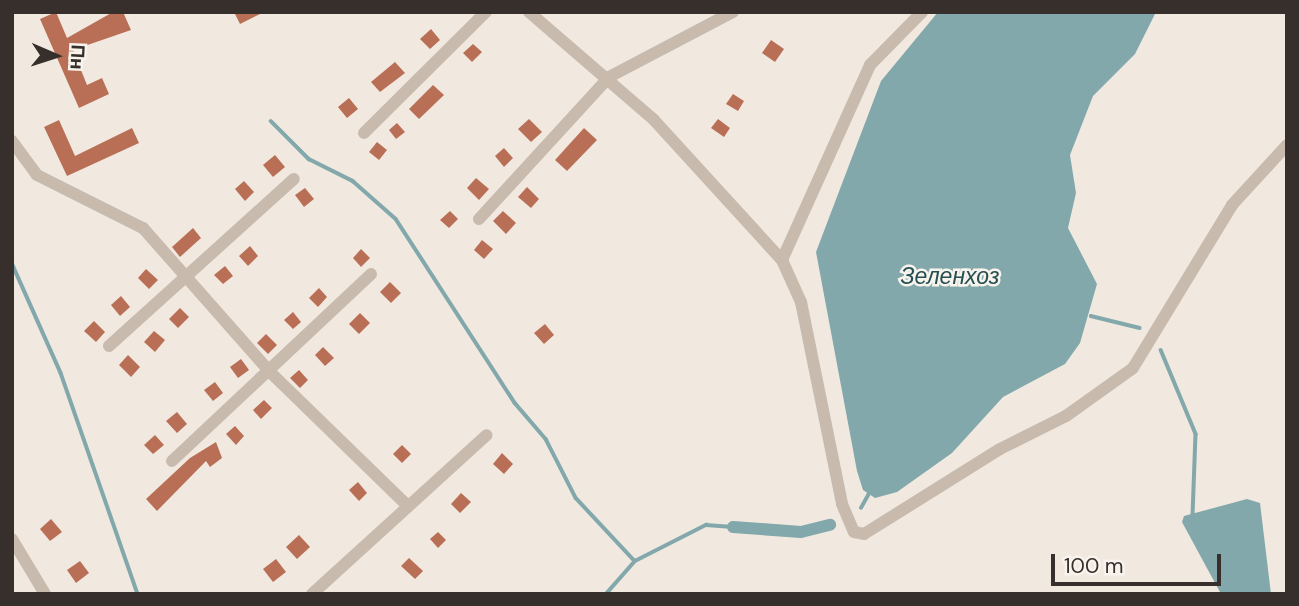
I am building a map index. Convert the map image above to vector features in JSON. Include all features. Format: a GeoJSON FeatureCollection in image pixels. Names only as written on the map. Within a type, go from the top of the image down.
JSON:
{"type":"FeatureCollection","features":[{"type":"Feature","properties":{"kind":"street"},"geometry":{"type":"LineString","coordinates":[[365,133],[486,12]]}},
{"type":"Feature","properties":{"kind":"street"},"geometry":{"type":"LineString","coordinates":[[529,12],[609,77],[782,260],[802,302],[842,504],[854,532],[864,534],[1000,449],[1066,416],[1133,368],[1232,205],[1287,145]]}},
{"type":"Feature","properties":{"kind":"street"},"geometry":{"type":"LineString","coordinates":[[479,219],[609,77],[733,12]]}},
{"type":"Feature","properties":{"kind":"street"},"geometry":{"type":"LineString","coordinates":[[782,260],[870,65],[922,12]]}},
{"type":"Feature","properties":{"kind":"street"},"geometry":{"type":"LineString","coordinates":[[12,141],[37,175],[129,218],[185,275],[270,372],[407,505]]}},
{"type":"Feature","properties":{"kind":"street"},"geometry":{"type":"LineString","coordinates":[[108,346],[294,179]]}},
{"type":"Feature","properties":{"kind":"street"},"geometry":{"type":"LineString","coordinates":[[172,461],[270,372],[370,274]]}},
{"type":"Feature","properties":{"kind":"street"},"geometry":{"type":"LineString","coordinates":[[312,594],[487,435]]}},
{"type":"Feature","properties":{"kind":"street"},"geometry":{"type":"LineString","coordinates":[[12,539],[45,594]]}},
{"type":"Feature","properties":{"kind":"water","name":"Зеленхоз"},"geometry":{"type":"Polygon","coordinates":[[[938,12],[1156,12],[1135,54],[1093,96],[1070,155],[1076,193],[1068,228],[1097,284],[1080,343],[1065,364],[1003,397],[952,453],[897,492],[875,498],[863,490],[857,471],[816,252],[881,81],[938,12]]]}},
{"type":"Feature","properties":{"kind":"water"},"geometry":{"type":"Polygon","coordinates":[[[1247,499],[1260,503],[1271,594],[1221,594],[1182,522],[1184,516],[1247,499]]]}},
{"type":"Feature","properties":{"kind":"building"},"geometry":{"type":"Polygon","coordinates":[[[56,12],[67,38],[113,12],[123,12],[131,30],[73,50],[87,85],[102,78],[109,94],[79,108],[40,19],[56,12]]]}},
{"type":"Feature","properties":{"kind":"building"},"geometry":{"type":"Polygon","coordinates":[[[234,12],[264,12],[240,24],[234,12]]]}},
{"type":"Feature","properties":{"kind":"building"},"geometry":{"type":"Polygon","coordinates":[[[431,29],[440,40],[430,49],[420,39],[431,29]]]}},
{"type":"Feature","properties":{"kind":"building"},"geometry":{"type":"Polygon","coordinates":[[[771,40],[784,49],[775,62],[762,53],[771,40]]]}},
{"type":"Feature","properties":{"kind":"building"},"geometry":{"type":"Polygon","coordinates":[[[473,44],[482,52],[472,62],[463,53],[473,44]]]}},
{"type":"Feature","properties":{"kind":"building"},"geometry":{"type":"Polygon","coordinates":[[[395,62],[405,73],[380,92],[371,82],[395,62]]]}},
{"type":"Feature","properties":{"kind":"building"},"geometry":{"type":"Polygon","coordinates":[[[433,85],[444,95],[419,119],[409,109],[433,85]]]}},
{"type":"Feature","properties":{"kind":"building"},"geometry":{"type":"Polygon","coordinates":[[[733,94],[744,101],[738,111],[726,104],[733,94]]]}},
{"type":"Feature","properties":{"kind":"building"},"geometry":{"type":"Polygon","coordinates":[[[349,98],[358,109],[347,118],[338,107],[349,98]]]}},
{"type":"Feature","properties":{"kind":"building"},"geometry":{"type":"Polygon","coordinates":[[[529,119],[542,132],[531,142],[518,129],[529,119]]]}},
{"type":"Feature","properties":{"kind":"building"},"geometry":{"type":"Polygon","coordinates":[[[718,119],[730,128],[724,137],[711,128],[718,119]]]}},
{"type":"Feature","properties":{"kind":"building"},"geometry":{"type":"Polygon","coordinates":[[[59,120],[75,156],[132,128],[139,143],[67,176],[44,127],[59,120]]]}},
{"type":"Feature","properties":{"kind":"building"},"geometry":{"type":"Polygon","coordinates":[[[397,123],[405,132],[396,139],[389,130],[397,123]]]}},
{"type":"Feature","properties":{"kind":"building"},"geometry":{"type":"Polygon","coordinates":[[[584,128],[597,140],[567,171],[555,160],[584,128]]]}},
{"type":"Feature","properties":{"kind":"building"},"geometry":{"type":"Polygon","coordinates":[[[377,142],[387,150],[379,160],[369,152],[377,142]]]}},
{"type":"Feature","properties":{"kind":"building"},"geometry":{"type":"Polygon","coordinates":[[[504,148],[513,158],[504,167],[495,156],[504,148]]]}},
{"type":"Feature","properties":{"kind":"building"},"geometry":{"type":"Polygon","coordinates":[[[275,155],[285,167],[273,177],[263,165],[275,155]]]}},
{"type":"Feature","properties":{"kind":"building"},"geometry":{"type":"Polygon","coordinates":[[[476,178],[489,189],[479,200],[467,188],[476,178]]]}},
{"type":"Feature","properties":{"kind":"building"},"geometry":{"type":"Polygon","coordinates":[[[244,181],[254,192],[245,201],[235,189],[244,181]]]}},
{"type":"Feature","properties":{"kind":"building"},"geometry":{"type":"Polygon","coordinates":[[[527,187],[539,199],[531,208],[518,197],[527,187]]]}},
{"type":"Feature","properties":{"kind":"building"},"geometry":{"type":"Polygon","coordinates":[[[305,188],[314,199],[304,207],[295,195],[305,188]]]}},
{"type":"Feature","properties":{"kind":"building"},"geometry":{"type":"Polygon","coordinates":[[[450,211],[458,219],[449,228],[440,220],[450,211]]]}},
{"type":"Feature","properties":{"kind":"building"},"geometry":{"type":"Polygon","coordinates":[[[503,211],[516,223],[506,234],[493,221],[503,211]]]}},
{"type":"Feature","properties":{"kind":"building"},"geometry":{"type":"Polygon","coordinates":[[[193,228],[201,238],[180,257],[172,247],[193,228]]]}},
{"type":"Feature","properties":{"kind":"building"},"geometry":{"type":"Polygon","coordinates":[[[482,240],[493,249],[484,259],[474,250],[482,240]]]}},
{"type":"Feature","properties":{"kind":"building"},"geometry":{"type":"Polygon","coordinates":[[[250,246],[258,256],[248,266],[239,256],[250,246]]]}},
{"type":"Feature","properties":{"kind":"building"},"geometry":{"type":"Polygon","coordinates":[[[361,249],[370,258],[361,267],[353,258],[361,249]]]}},
{"type":"Feature","properties":{"kind":"building"},"geometry":{"type":"Polygon","coordinates":[[[225,266],[233,276],[223,284],[214,275],[225,266]]]}},
{"type":"Feature","properties":{"kind":"building"},"geometry":{"type":"Polygon","coordinates":[[[146,269],[158,280],[149,289],[138,278],[146,269]]]}},
{"type":"Feature","properties":{"kind":"building"},"geometry":{"type":"Polygon","coordinates":[[[390,282],[401,293],[391,303],[380,292],[390,282]]]}},
{"type":"Feature","properties":{"kind":"building"},"geometry":{"type":"Polygon","coordinates":[[[319,288],[327,297],[318,307],[309,298],[319,288]]]}},
{"type":"Feature","properties":{"kind":"building"},"geometry":{"type":"Polygon","coordinates":[[[121,296],[130,307],[120,316],[111,305],[121,296]]]}},
{"type":"Feature","properties":{"kind":"building"},"geometry":{"type":"Polygon","coordinates":[[[180,308],[189,317],[178,328],[169,319],[180,308]]]}},
{"type":"Feature","properties":{"kind":"building"},"geometry":{"type":"Polygon","coordinates":[[[293,312],[301,322],[293,329],[284,320],[293,312]]]}},
{"type":"Feature","properties":{"kind":"building"},"geometry":{"type":"Polygon","coordinates":[[[360,313],[370,323],[359,334],[349,324],[360,313]]]}},
{"type":"Feature","properties":{"kind":"building"},"geometry":{"type":"Polygon","coordinates":[[[94,321],[105,332],[96,342],[84,331],[94,321]]]}},
{"type":"Feature","properties":{"kind":"building"},"geometry":{"type":"Polygon","coordinates":[[[545,324],[554,335],[544,344],[534,333],[545,324]]]}},
{"type":"Feature","properties":{"kind":"building"},"geometry":{"type":"Polygon","coordinates":[[[154,331],[165,340],[155,352],[144,342],[154,331]]]}},
{"type":"Feature","properties":{"kind":"building"},"geometry":{"type":"Polygon","coordinates":[[[266,334],[277,345],[268,354],[257,343],[266,334]]]}},
{"type":"Feature","properties":{"kind":"building"},"geometry":{"type":"Polygon","coordinates":[[[323,347],[334,358],[325,366],[315,355],[323,347]]]}},
{"type":"Feature","properties":{"kind":"building"},"geometry":{"type":"Polygon","coordinates":[[[128,355],[140,367],[131,377],[119,365],[128,355]]]}},
{"type":"Feature","properties":{"kind":"building"},"geometry":{"type":"Polygon","coordinates":[[[241,359],[249,370],[238,378],[230,367],[241,359]]]}},
{"type":"Feature","properties":{"kind":"building"},"geometry":{"type":"Polygon","coordinates":[[[299,370],[308,380],[300,388],[290,378],[299,370]]]}},
{"type":"Feature","properties":{"kind":"building"},"geometry":{"type":"Polygon","coordinates":[[[215,382],[223,393],[213,401],[204,390],[215,382]]]}},
{"type":"Feature","properties":{"kind":"building"},"geometry":{"type":"Polygon","coordinates":[[[264,400],[272,408],[261,419],[253,410],[264,400]]]}},
{"type":"Feature","properties":{"kind":"building"},"geometry":{"type":"Polygon","coordinates":[[[177,412],[187,424],[177,433],[166,421],[177,412]]]}},
{"type":"Feature","properties":{"kind":"building"},"geometry":{"type":"Polygon","coordinates":[[[235,426],[244,436],[236,445],[226,434],[235,426]]]}},
{"type":"Feature","properties":{"kind":"building"},"geometry":{"type":"Polygon","coordinates":[[[155,435],[164,445],[153,454],[144,445],[155,435]]]}},
{"type":"Feature","properties":{"kind":"building"},"geometry":{"type":"Polygon","coordinates":[[[216,442],[222,458],[210,467],[206,461],[157,511],[146,499],[190,458],[216,442]]]}},
{"type":"Feature","properties":{"kind":"building"},"geometry":{"type":"Polygon","coordinates":[[[402,445],[411,454],[402,463],[393,454],[402,445]]]}},
{"type":"Feature","properties":{"kind":"building"},"geometry":{"type":"Polygon","coordinates":[[[502,453],[513,464],[504,474],[493,464],[502,453]]]}},
{"type":"Feature","properties":{"kind":"building"},"geometry":{"type":"Polygon","coordinates":[[[358,482],[367,493],[359,501],[349,490],[358,482]]]}},
{"type":"Feature","properties":{"kind":"building"},"geometry":{"type":"Polygon","coordinates":[[[461,493],[471,502],[460,513],[451,504],[461,493]]]}},
{"type":"Feature","properties":{"kind":"building"},"geometry":{"type":"Polygon","coordinates":[[[51,519],[62,532],[50,541],[40,529],[51,519]]]}},
{"type":"Feature","properties":{"kind":"building"},"geometry":{"type":"Polygon","coordinates":[[[438,532],[446,540],[438,548],[430,539],[438,532]]]}},
{"type":"Feature","properties":{"kind":"building"},"geometry":{"type":"Polygon","coordinates":[[[299,535],[310,547],[297,559],[286,547],[299,535]]]}},
{"type":"Feature","properties":{"kind":"building"},"geometry":{"type":"Polygon","coordinates":[[[409,558],[423,571],[415,579],[401,566],[409,558]]]}},
{"type":"Feature","properties":{"kind":"building"},"geometry":{"type":"Polygon","coordinates":[[[276,559],[286,572],[273,582],[263,569],[276,559]]]}},
{"type":"Feature","properties":{"kind":"building"},"geometry":{"type":"Polygon","coordinates":[[[80,561],[89,573],[76,583],[67,570],[80,561]]]}},
{"type":"Feature","properties":{"kind":"waterway"},"geometry":{"type":"LineString","coordinates":[[271,121],[309,159],[353,181],[396,219],[515,403],[546,439],[576,498],[635,561]]}},
{"type":"Feature","properties":{"kind":"waterway"},"geometry":{"type":"LineString","coordinates":[[12,263],[61,373],[138,594]]}},
{"type":"Feature","properties":{"kind":"waterway"},"geometry":{"type":"LineString","coordinates":[[1091,316],[1140,328]]}},
{"type":"Feature","properties":{"kind":"waterway"},"geometry":{"type":"LineString","coordinates":[[1161,350],[1196,434],[1193,516]]}},
{"type":"Feature","properties":{"kind":"waterway"},"geometry":{"type":"LineString","coordinates":[[861,508],[870,492]]}},
{"type":"Feature","properties":{"kind":"waterway"},"geometry":{"type":"LineString","coordinates":[[606,594],[635,561],[706,525],[733,527]]}},
{"type":"Feature","properties":{"kind":"waterway"},"geometry":{"type":"LineString","coordinates":[[733,527],[801,532],[830,525]]}}]}
